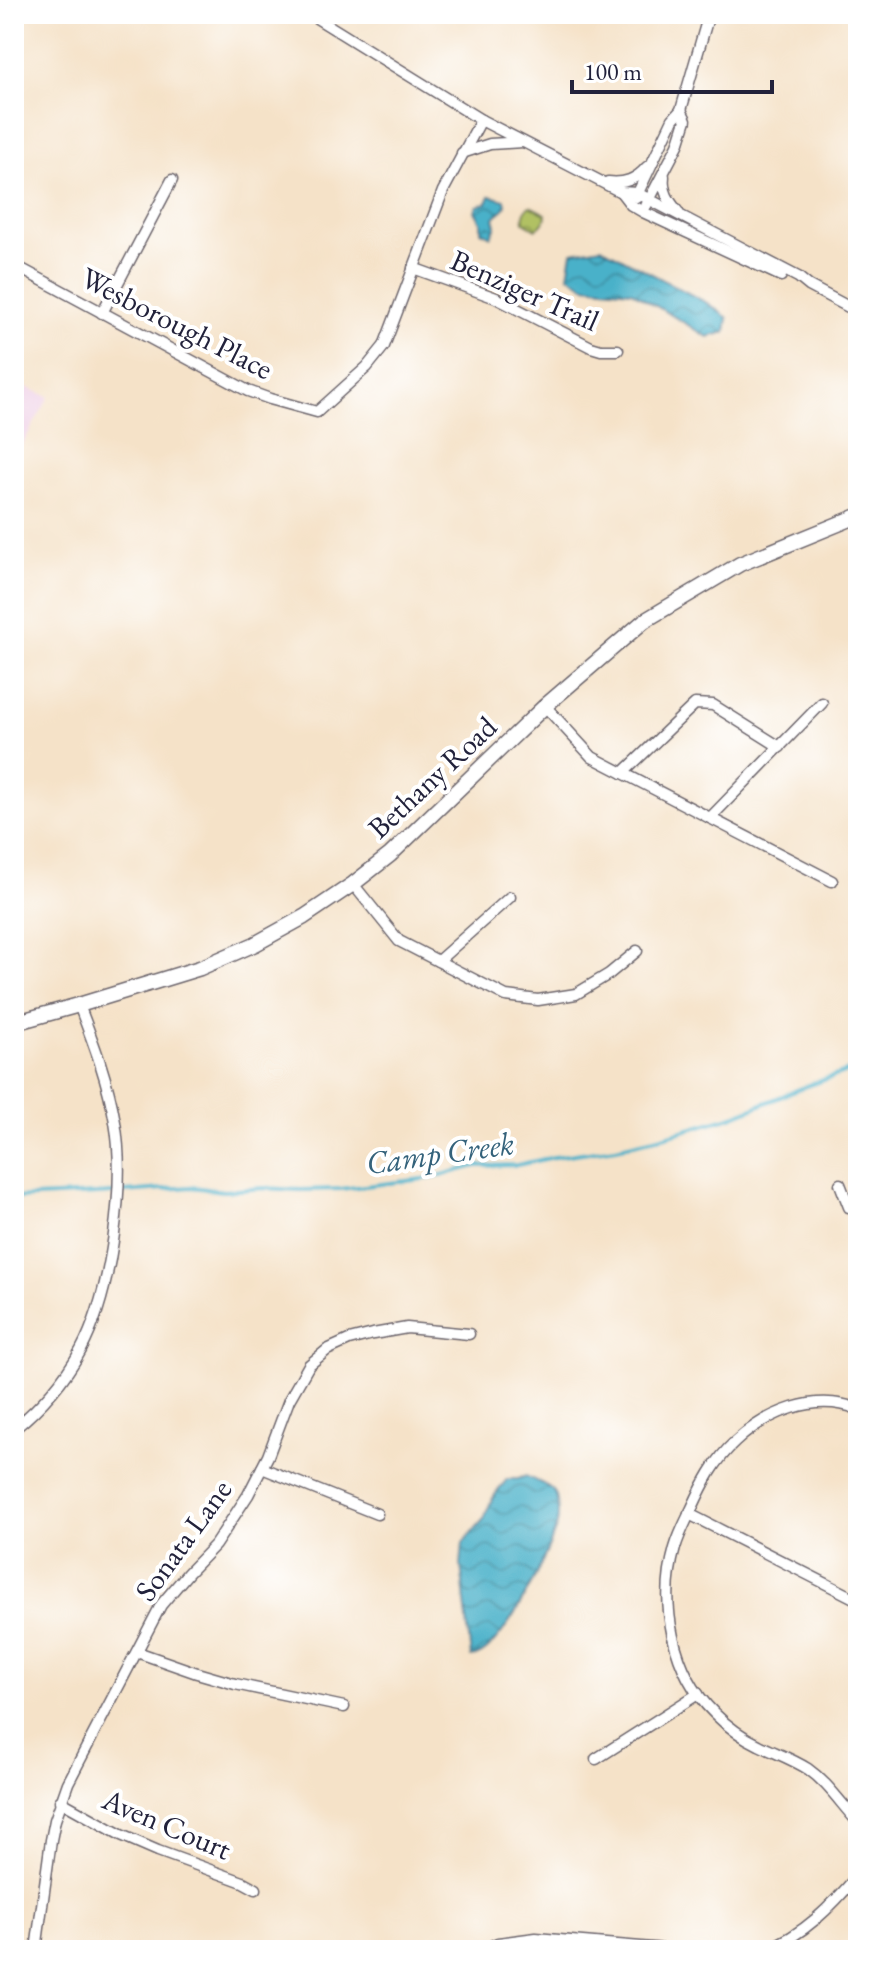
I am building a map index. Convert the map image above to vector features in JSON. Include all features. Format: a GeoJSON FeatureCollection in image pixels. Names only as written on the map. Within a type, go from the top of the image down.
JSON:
{"type":"FeatureCollection","features":[{"type":"Feature","properties":{"kind":"street"},"geometry":{"type":"LineString","coordinates":[[310,14],[481,120],[621,192],[637,193],[858,312]]}},
{"type":"Feature","properties":{"kind":"street"},"geometry":{"type":"LineString","coordinates":[[631,205],[673,119],[681,110],[709,14]]}},
{"type":"Feature","properties":{"kind":"street"},"geometry":{"type":"LineString","coordinates":[[643,212],[678,145],[686,120],[681,110]]}},
{"type":"Feature","properties":{"kind":"street","name":"Wesborough Place"},"geometry":{"type":"LineString","coordinates":[[14,265],[248,391],[317,412],[376,357],[389,333],[443,191],[481,120]]}},
{"type":"Feature","properties":{"kind":"street"},"geometry":{"type":"LineString","coordinates":[[462,153],[490,144],[527,143]]}},
{"type":"Feature","properties":{"kind":"street"},"geometry":{"type":"LineString","coordinates":[[591,177],[618,183],[630,181],[642,173],[657,153]]}},
{"type":"Feature","properties":{"kind":"street"},"geometry":{"type":"LineString","coordinates":[[665,171],[666,194],[686,219]]}},
{"type":"Feature","properties":{"kind":"street"},"geometry":{"type":"LineString","coordinates":[[102,313],[172,180]]}},
{"type":"Feature","properties":{"kind":"street"},"geometry":{"type":"LineString","coordinates":[[621,192],[631,205],[643,212],[809,286]]}},
{"type":"Feature","properties":{"kind":"street","name":"Benziger Trail"},"geometry":{"type":"LineString","coordinates":[[413,268],[496,298],[591,347],[618,350]]}},
{"type":"Feature","properties":{"kind":"street","name":"Bethany Road"},"geometry":{"type":"LineString","coordinates":[[14,1023],[200,968],[290,925],[353,884],[390,855],[545,706],[644,621],[740,564],[858,516]]}},
{"type":"Feature","properties":{"kind":"street"},"geometry":{"type":"LineString","coordinates":[[710,818],[822,703]]}},
{"type":"Feature","properties":{"kind":"street"},"geometry":{"type":"LineString","coordinates":[[623,773],[695,704],[713,705],[780,747]]}},
{"type":"Feature","properties":{"kind":"street"},"geometry":{"type":"LineString","coordinates":[[545,706],[592,757],[832,881]]}},
{"type":"Feature","properties":{"kind":"street"},"geometry":{"type":"LineString","coordinates":[[353,884],[399,941],[506,996],[538,1000],[576,994],[609,974],[637,951]]}},
{"type":"Feature","properties":{"kind":"street"},"geometry":{"type":"LineString","coordinates":[[438,961],[510,897]]}},
{"type":"Feature","properties":{"kind":"street"},"geometry":{"type":"LineString","coordinates":[[14,1429],[49,1396],[83,1346],[97,1309],[116,1227],[119,1167],[116,1124],[103,1068],[79,1005]]}},
{"type":"Feature","properties":{"kind":"street"},"geometry":{"type":"LineString","coordinates":[[840,1184],[849,1207],[858,1205]]}},
{"type":"Feature","properties":{"kind":"street","name":"Sonata Lane"},"geometry":{"type":"LineString","coordinates":[[36,1950],[51,1840],[60,1801],[76,1765],[161,1605],[215,1545],[248,1495],[289,1400],[309,1365],[327,1350],[349,1340],[407,1328],[469,1334]]}},
{"type":"Feature","properties":{"kind":"street"},"geometry":{"type":"LineString","coordinates":[[858,1409],[831,1403],[792,1407],[748,1431],[719,1459],[708,1475],[673,1556],[669,1586],[676,1645],[698,1694],[741,1735],[808,1769],[858,1822]]}},
{"type":"Feature","properties":{"kind":"street"},"geometry":{"type":"LineString","coordinates":[[262,1468],[377,1514]]}},
{"type":"Feature","properties":{"kind":"street"},"geometry":{"type":"LineString","coordinates":[[689,1514],[858,1600]]}},
{"type":"Feature","properties":{"kind":"street"},"geometry":{"type":"LineString","coordinates":[[137,1652],[235,1684],[344,1707]]}},
{"type":"Feature","properties":{"kind":"street"},"geometry":{"type":"LineString","coordinates":[[596,1759],[698,1694]]}},
{"type":"Feature","properties":{"kind":"street","name":"Aven Court"},"geometry":{"type":"LineString","coordinates":[[60,1801],[121,1835],[256,1889]]}},
{"type":"Feature","properties":{"kind":"street"},"geometry":{"type":"LineString","coordinates":[[765,1950],[807,1928],[858,1875]]}},
{"type":"Feature","properties":{"kind":"street"},"geometry":{"type":"LineString","coordinates":[[483,1950],[498,1943],[536,1938],[594,1947],[676,1950]]}},
{"type":"Feature","properties":{"kind":"shaded area"},"geometry":{"type":"Polygon","coordinates":[[[14,382],[49,397],[14,459],[14,382]]]}},
{"type":"Feature","properties":{"kind":"green space"},"geometry":{"type":"Polygon","coordinates":[[[530,206],[546,214],[543,223],[536,229],[524,222],[524,213],[530,206]]]}},
{"type":"Feature","properties":{"kind":"water"},"geometry":{"type":"Polygon","coordinates":[[[490,196],[505,200],[506,204],[494,218],[496,226],[491,236],[481,231],[481,222],[475,211],[477,206],[487,203],[490,196]]]}},
{"type":"Feature","properties":{"kind":"water"},"geometry":{"type":"Polygon","coordinates":[[[601,247],[707,303],[728,318],[726,332],[708,337],[631,291],[585,286],[568,275],[572,252],[601,247]]]}},
{"type":"Feature","properties":{"kind":"water"},"geometry":{"type":"Polygon","coordinates":[[[526,1476],[554,1492],[558,1507],[557,1524],[534,1580],[509,1623],[483,1652],[471,1657],[461,1565],[463,1543],[484,1519],[492,1499],[507,1479],[526,1476]]]}},
{"type":"Feature","properties":{"kind":"waterway","name":"Camp Creek"},"geometry":{"type":"LineString","coordinates":[[14,1198],[191,1187],[224,1191],[340,1189],[431,1178],[476,1166],[517,1165],[659,1138],[734,1116],[858,1068]]}}]}
